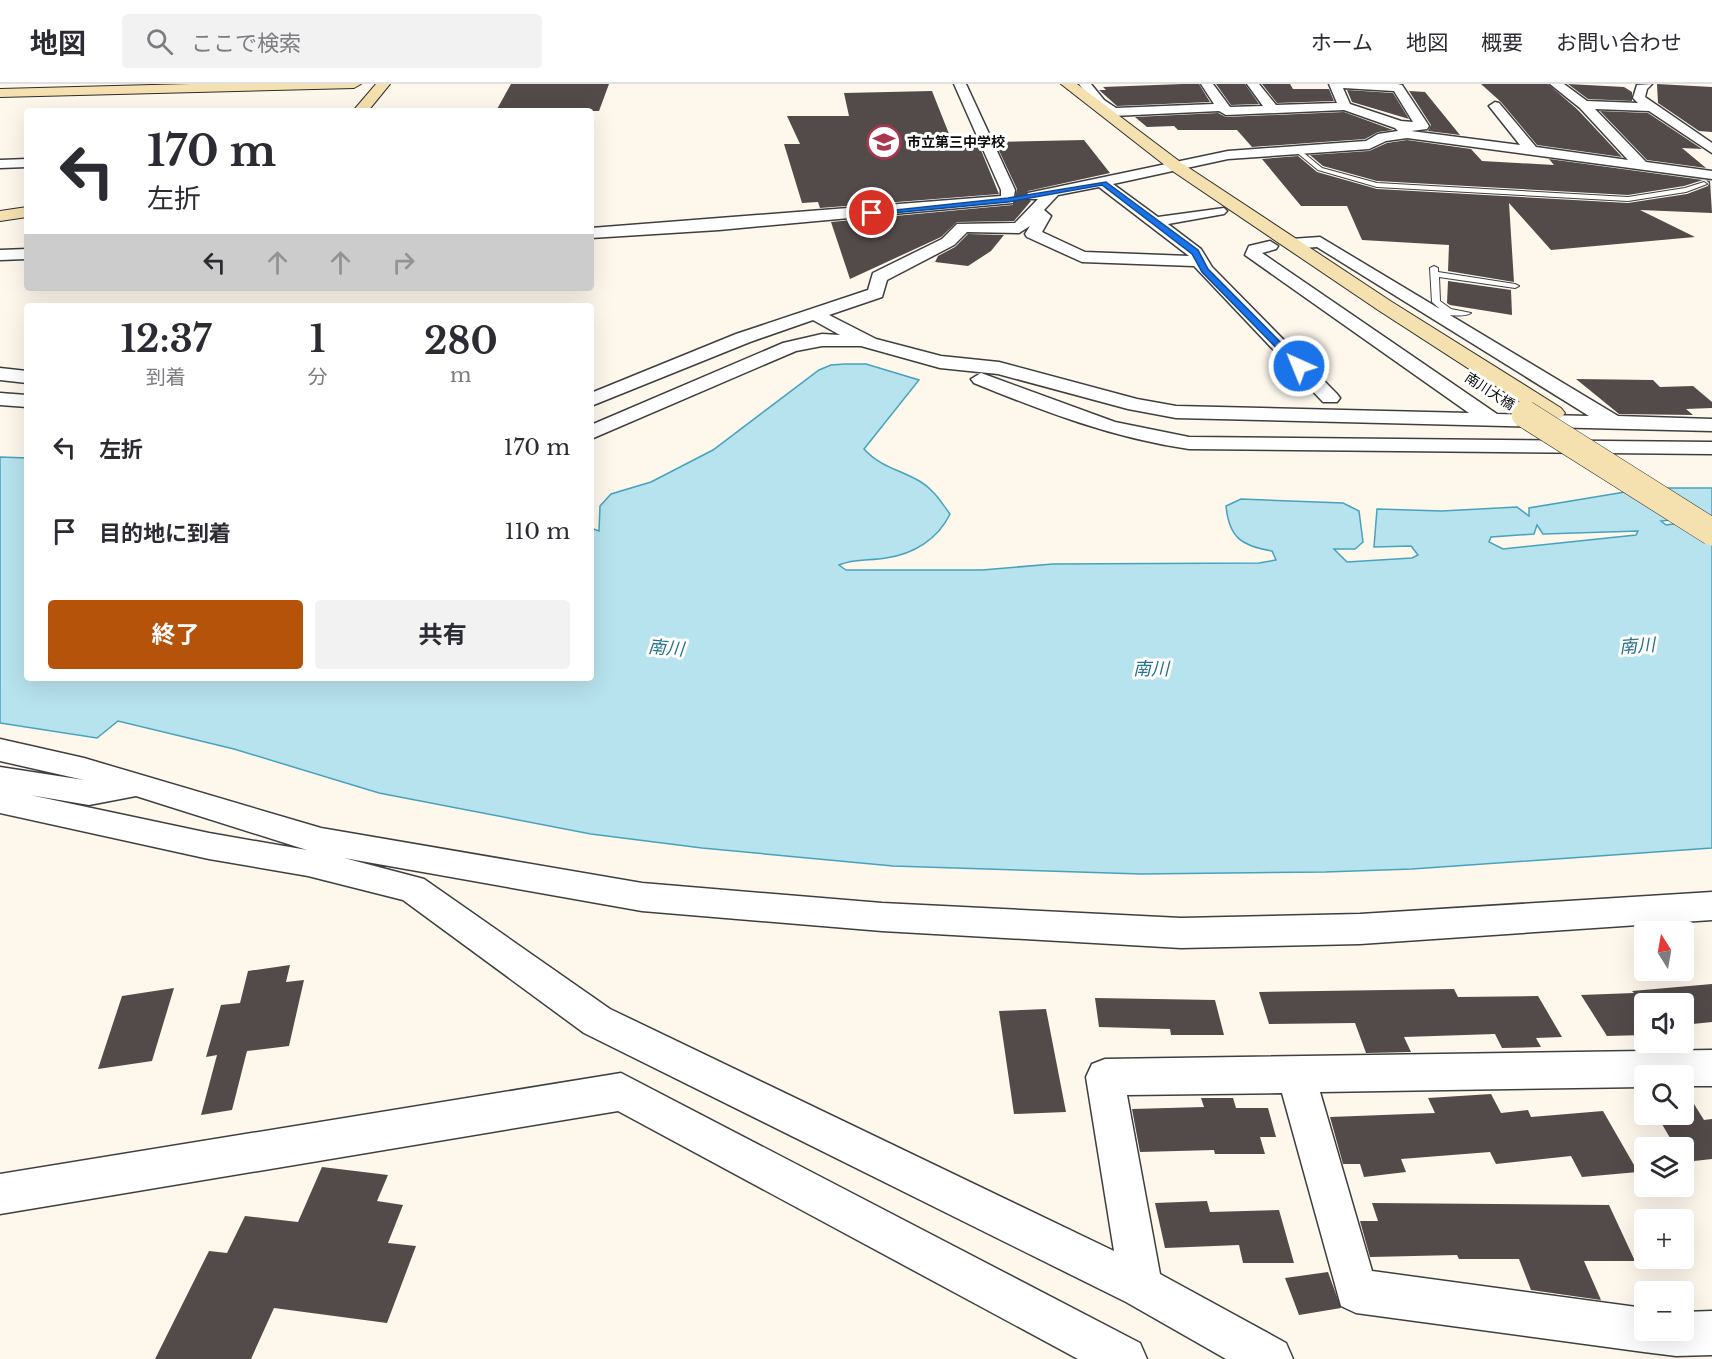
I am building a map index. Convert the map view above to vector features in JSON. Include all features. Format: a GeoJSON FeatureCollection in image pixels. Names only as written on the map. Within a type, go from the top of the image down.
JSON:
{"type":"FeatureCollection","features":[{"type":"Feature","properties":{"kind":"street"},"geometry":{"type":"LineString","coordinates":[[0,93],[354,84]]}},
{"type":"Feature","properties":{"kind":"street"},"geometry":{"type":"LineString","coordinates":[[363,108],[383,84]]}},
{"type":"Feature","properties":{"kind":"street"},"geometry":{"type":"LineString","coordinates":[[960,84],[1008,190],[1008,200]]}},
{"type":"Feature","properties":{"kind":"street"},"geometry":{"type":"LineString","coordinates":[[1050,84],[1280,245]]}},
{"type":"Feature","properties":{"kind":"street"},"geometry":{"type":"LineString","coordinates":[[1068,84],[1096,101],[1169,169],[1219,211],[1280,245],[1712,513]]}},
{"type":"Feature","properties":{"kind":"street"},"geometry":{"type":"LineString","coordinates":[[1207,84],[1226,111],[1345,106],[1404,129],[1688,172],[1698,183],[1709,182]]}},
{"type":"Feature","properties":{"kind":"street"},"geometry":{"type":"LineString","coordinates":[[1253,84],[1272,109]]}},
{"type":"Feature","properties":{"kind":"street"},"geometry":{"type":"LineString","coordinates":[[594,233],[719,225],[1008,200],[1051,194],[1227,155],[1369,145],[1404,129],[1422,126],[1398,88],[1335,84],[1345,106]]}},
{"type":"Feature","properties":{"kind":"street"},"geometry":{"type":"LineString","coordinates":[[1556,84],[1584,105],[1644,167]]}},
{"type":"Feature","properties":{"kind":"street"},"geometry":{"type":"LineString","coordinates":[[1646,84],[1641,88],[1639,98],[1692,137],[1712,148]]}},
{"type":"Feature","properties":{"kind":"street"},"geometry":{"type":"LineString","coordinates":[[1096,101],[1223,107]]}},
{"type":"Feature","properties":{"kind":"street"},"geometry":{"type":"LineString","coordinates":[[1584,105],[1653,107]]}},
{"type":"Feature","properties":{"kind":"street"},"geometry":{"type":"LineString","coordinates":[[1495,106],[1531,150]]}},
{"type":"Feature","properties":{"kind":"street"},"geometry":{"type":"LineString","coordinates":[[1692,137],[1712,137]]}},
{"type":"Feature","properties":{"kind":"street"},"geometry":{"type":"LineString","coordinates":[[0,164],[24,163]]}},
{"type":"Feature","properties":{"kind":"street"},"geometry":{"type":"LineString","coordinates":[[1103,183],[1195,252],[1205,270],[1330,398]]}},
{"type":"Feature","properties":{"kind":"street"},"geometry":{"type":"LineString","coordinates":[[594,399],[743,338],[876,292],[879,277],[948,243],[963,227],[1019,228],[1051,194]]}},
{"type":"Feature","properties":{"kind":"street"},"geometry":{"type":"LineString","coordinates":[[1153,222],[1219,211]]}},
{"type":"Feature","properties":{"kind":"street"},"geometry":{"type":"LineString","coordinates":[[0,216],[24,212]]}},
{"type":"Feature","properties":{"kind":"street"},"geometry":{"type":"LineString","coordinates":[[1036,212],[1043,216],[1033,234],[1083,257],[1201,261]]}},
{"type":"Feature","properties":{"kind":"street"},"geometry":{"type":"LineString","coordinates":[[1491,419],[1253,255],[1255,249],[1320,242],[1438,310],[1612,422]]}},
{"type":"Feature","properties":{"kind":"street","name":"南川大橋"},"geometry":{"type":"LineString","coordinates":[[1280,245],[1525,414],[1712,532]]}},
{"type":"Feature","properties":{"kind":"street"},"geometry":{"type":"LineString","coordinates":[[0,255],[24,254]]}},
{"type":"Feature","properties":{"kind":"street"},"geometry":{"type":"LineString","coordinates":[[814,314],[868,343]]}},
{"type":"Feature","properties":{"kind":"street"},"geometry":{"type":"LineString","coordinates":[[594,432],[790,347],[822,340],[843,339],[868,343],[940,362],[1089,423],[1156,439],[1215,444],[1712,447]]}},
{"type":"Feature","properties":{"kind":"street"},"geometry":{"type":"LineString","coordinates":[[940,362],[999,368],[1135,405],[1176,412],[1712,425]]}},
{"type":"Feature","properties":{"kind":"street"},"geometry":{"type":"LineString","coordinates":[[0,374],[24,377]]}},
{"type":"Feature","properties":{"kind":"street"},"geometry":{"type":"LineString","coordinates":[[0,399],[24,401]]}},
{"type":"Feature","properties":{"kind":"street"},"geometry":{"type":"LineString","coordinates":[[1394,444],[1412,439],[1507,432],[1626,432],[1712,438]]}},
{"type":"Feature","properties":{"kind":"street"},"geometry":{"type":"LineString","coordinates":[[0,750],[140,785],[321,841],[642,897],[882,917],[1181,933],[1360,929],[1712,906]]}},
{"type":"Feature","properties":{"kind":"street"},"geometry":{"type":"LineString","coordinates":[[0,778],[89,793],[140,785]]}},
{"type":"Feature","properties":{"kind":"street"},"geometry":{"type":"LineString","coordinates":[[0,801],[209,846],[308,863],[412,889],[597,1021],[1141,1287],[1270,1359]]}},
{"type":"Feature","properties":{"kind":"street"},"geometry":{"type":"LineString","coordinates":[[1141,1287],[1105,1077],[1712,1068]]}},
{"type":"Feature","properties":{"kind":"street"},"geometry":{"type":"LineString","coordinates":[[1296,1075],[1356,1291],[1634,1329]]}},
{"type":"Feature","properties":{"kind":"street"},"geometry":{"type":"LineString","coordinates":[[0,1194],[621,1092],[1124,1359]]}},
{"type":"Feature","properties":{"kind":"street"},"geometry":{"type":"LineString","coordinates":[[1694,1334],[1712,1333]]}},
{"type":"Feature","properties":{"kind":"lane"},"geometry":{"type":"LineString","coordinates":[[1297,150],[1320,169],[1377,185],[1628,199],[1686,190],[1709,182]]}},
{"type":"Feature","properties":{"kind":"lane"},"geometry":{"type":"LineString","coordinates":[[1467,313],[1438,310],[1435,271],[1515,286]]}},
{"type":"Feature","properties":{"kind":"water","name":"南川"},"geometry":{"type":"Polygon","coordinates":[[[866,364],[919,380],[864,449],[884,464],[926,485],[950,514],[932,538],[915,549],[896,556],[850,561],[839,565],[846,570],[982,570],[1053,564],[1259,563],[1276,560],[1272,551],[1245,543],[1234,533],[1230,526],[1226,506],[1241,499],[1343,503],[1359,511],[1363,542],[1355,549],[1334,549],[1347,562],[1412,558],[1418,555],[1411,546],[1374,547],[1377,509],[1442,511],[1517,507],[1529,516],[1529,508],[1649,488],[1712,488],[1712,516],[1661,521],[1666,525],[1681,523],[1712,526],[1712,848],[1412,869],[1325,872],[1141,874],[893,866],[702,848],[591,834],[379,793],[234,749],[118,721],[97,738],[0,723],[0,457],[24,458],[24,681],[594,681],[594,529],[599,531],[600,506],[611,494],[651,482],[713,450],[819,370],[831,365],[866,364]],[[1537,525],[1534,534],[1491,537],[1489,542],[1503,549],[1636,535],[1638,531],[1543,534],[1537,525]]]}},
{"type":"Feature","properties":{"kind":"building"},"geometry":{"type":"Polygon","coordinates":[[[511,84],[609,84],[599,111],[594,111],[594,108],[498,108],[511,84]]]}},
{"type":"Feature","properties":{"kind":"building"},"geometry":{"type":"Polygon","coordinates":[[[1199,84],[1210,102],[1117,106],[1099,90],[1106,90],[1103,87],[1199,84]]]}},
{"type":"Feature","properties":{"kind":"building"},"geometry":{"type":"Polygon","coordinates":[[[1216,84],[1245,84],[1259,104],[1231,105],[1216,84]]]}},
{"type":"Feature","properties":{"kind":"building"},"geometry":{"type":"Polygon","coordinates":[[[1262,84],[1290,84],[1293,89],[1329,89],[1334,101],[1277,103],[1262,84]]]}},
{"type":"Feature","properties":{"kind":"building"},"geometry":{"type":"Polygon","coordinates":[[[1481,84],[1548,84],[1578,110],[1622,157],[1537,145],[1501,102],[1481,84]]]}},
{"type":"Feature","properties":{"kind":"building"},"geometry":{"type":"Polygon","coordinates":[[[1568,84],[1624,87],[1632,92],[1632,101],[1588,99],[1568,84]]]}},
{"type":"Feature","properties":{"kind":"building"},"geometry":{"type":"Polygon","coordinates":[[[1657,84],[1712,87],[1712,132],[1699,131],[1658,103],[1657,84]]]}},
{"type":"Feature","properties":{"kind":"building"},"geometry":{"type":"Polygon","coordinates":[[[1347,90],[1393,93],[1409,119],[1352,102],[1347,90]]]}},
{"type":"Feature","properties":{"kind":"building","name":"市立第三中学校"},"geometry":{"type":"Polygon","coordinates":[[[932,91],[953,144],[978,143],[999,194],[820,208],[818,202],[802,203],[784,144],[800,144],[787,116],[849,116],[844,93],[932,91]]]}},
{"type":"Feature","properties":{"kind":"building"},"geometry":{"type":"Polygon","coordinates":[[[1409,91],[1425,92],[1460,135],[1428,131],[1431,125],[1409,91]]]}},
{"type":"Feature","properties":{"kind":"building"},"geometry":{"type":"Polygon","coordinates":[[[1600,111],[1648,113],[1702,149],[1682,148],[1706,168],[1647,160],[1600,111]]]}},
{"type":"Feature","properties":{"kind":"building"},"geometry":{"type":"Polygon","coordinates":[[[1344,112],[1393,130],[1378,132],[1365,139],[1252,147],[1237,130],[1178,130],[1174,126],[1147,127],[1135,117],[1218,113],[1226,117],[1344,112]]]}},
{"type":"Feature","properties":{"kind":"building"},"geometry":{"type":"Polygon","coordinates":[[[1084,140],[1110,173],[1028,191],[1024,197],[1031,201],[1014,221],[957,222],[941,237],[850,279],[831,222],[1013,205],[1017,189],[995,142],[1084,140]]]}},
{"type":"Feature","properties":{"kind":"building"},"geometry":{"type":"Polygon","coordinates":[[[1407,140],[1471,149],[1482,161],[1554,165],[1549,159],[1703,180],[1684,186],[1628,195],[1377,181],[1323,166],[1310,155],[1369,151],[1387,143],[1407,140]]]}},
{"type":"Feature","properties":{"kind":"building"},"geometry":{"type":"Polygon","coordinates":[[[1298,156],[1317,172],[1377,189],[1628,203],[1687,194],[1708,186],[1709,183],[1706,180],[1710,181],[1712,213],[1640,210],[1695,237],[1551,250],[1509,203],[1514,282],[1448,271],[1449,245],[1362,240],[1347,206],[1301,206],[1262,159],[1298,156]]]}},
{"type":"Feature","properties":{"kind":"building"},"geometry":{"type":"Polygon","coordinates":[[[968,234],[1004,235],[991,251],[968,266],[935,262],[938,256],[955,247],[968,234]]]}},
{"type":"Feature","properties":{"kind":"building"},"geometry":{"type":"Polygon","coordinates":[[[1448,281],[1511,290],[1512,315],[1450,305],[1447,303],[1448,281]]]}},
{"type":"Feature","properties":{"kind":"building"},"geometry":{"type":"Polygon","coordinates":[[[1576,379],[1653,380],[1660,387],[1693,386],[1712,402],[1712,408],[1686,409],[1693,415],[1619,414],[1576,379]]]}},
{"type":"Feature","properties":{"kind":"building"},"geometry":{"type":"Polygon","coordinates":[[[290,965],[286,982],[304,980],[289,1046],[247,1051],[232,1110],[201,1115],[217,1055],[206,1057],[221,1005],[240,1003],[248,971],[290,965]]]}},
{"type":"Feature","properties":{"kind":"building"},"geometry":{"type":"Polygon","coordinates":[[[1712,984],[1712,1022],[1694,1024],[1694,993],[1634,993],[1632,991],[1712,984]]]}},
{"type":"Feature","properties":{"kind":"building"},"geometry":{"type":"Polygon","coordinates":[[[174,988],[152,1061],[98,1069],[122,996],[174,988]]]}},
{"type":"Feature","properties":{"kind":"building"},"geometry":{"type":"Polygon","coordinates":[[[1454,989],[1458,997],[1538,996],[1562,1037],[1536,1038],[1541,1047],[1502,1048],[1495,1034],[1404,1037],[1411,1052],[1366,1053],[1355,1023],[1269,1024],[1259,992],[1454,989]]]}},
{"type":"Feature","properties":{"kind":"building"},"geometry":{"type":"Polygon","coordinates":[[[1634,993],[1634,1035],[1607,1036],[1581,995],[1634,993]]]}},
{"type":"Feature","properties":{"kind":"building"},"geometry":{"type":"Polygon","coordinates":[[[1095,998],[1215,1000],[1224,1035],[1171,1035],[1170,1029],[1099,1027],[1095,998]]]}},
{"type":"Feature","properties":{"kind":"building"},"geometry":{"type":"Polygon","coordinates":[[[1046,1009],[1066,1112],[1014,1114],[999,1011],[1046,1009]]]}},
{"type":"Feature","properties":{"kind":"building"},"geometry":{"type":"Polygon","coordinates":[[[1491,1094],[1501,1113],[1528,1110],[1531,1117],[1603,1111],[1634,1165],[1634,1172],[1582,1177],[1571,1156],[1496,1164],[1490,1152],[1401,1159],[1406,1172],[1364,1177],[1360,1164],[1343,1164],[1330,1117],[1435,1113],[1428,1098],[1491,1094]]]}},
{"type":"Feature","properties":{"kind":"building"},"geometry":{"type":"Polygon","coordinates":[[[1201,1098],[1233,1098],[1236,1108],[1268,1108],[1276,1137],[1260,1137],[1265,1154],[1215,1154],[1214,1150],[1140,1152],[1132,1109],[1204,1107],[1201,1098]]]}},
{"type":"Feature","properties":{"kind":"building"},"geometry":{"type":"Polygon","coordinates":[[[1694,1104],[1704,1120],[1712,1119],[1712,1159],[1694,1161],[1694,1137],[1670,1137],[1662,1125],[1694,1125],[1694,1104]]]}},
{"type":"Feature","properties":{"kind":"building"},"geometry":{"type":"Polygon","coordinates":[[[322,1167],[388,1175],[377,1201],[403,1205],[388,1243],[416,1246],[387,1323],[274,1308],[251,1359],[155,1359],[209,1251],[227,1253],[245,1216],[298,1222],[322,1167]]]}},
{"type":"Feature","properties":{"kind":"building"},"geometry":{"type":"Polygon","coordinates":[[[1207,1201],[1210,1212],[1279,1210],[1294,1263],[1243,1263],[1239,1245],[1165,1248],[1155,1203],[1207,1201]]]}},
{"type":"Feature","properties":{"kind":"building"},"geometry":{"type":"Polygon","coordinates":[[[1372,1203],[1609,1205],[1634,1261],[1584,1261],[1601,1300],[1531,1290],[1519,1259],[1459,1259],[1457,1255],[1370,1257],[1360,1221],[1378,1221],[1372,1203]]]}},
{"type":"Feature","properties":{"kind":"building"},"geometry":{"type":"Polygon","coordinates":[[[1328,1272],[1341,1308],[1299,1315],[1285,1278],[1328,1272]]]}},
{"type":"Feature","properties":{"kind":"place","name":"市立第三中学校"},"geometry":{"type":"Point","coordinates":[884,142]}},
{"type":"Feature","properties":{"kind":"route"},"geometry":{"type":"LineString","coordinates":[[872,213],[1008,200],[1103,183],[1195,252],[1205,270],[1299,366]]}}]}
